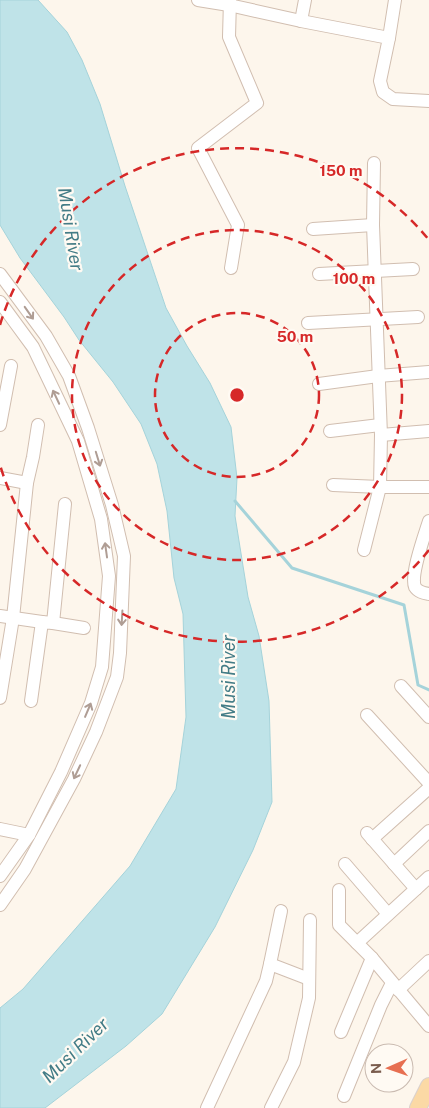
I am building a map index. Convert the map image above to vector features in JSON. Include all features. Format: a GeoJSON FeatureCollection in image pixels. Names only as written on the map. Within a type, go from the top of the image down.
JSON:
{"type":"FeatureCollection","features":[{"type":"Feature","properties":{"kind":"main road"},"geometry":{"type":"LineString","coordinates":[[418,1108],[429,1086]]}},
{"type":"Feature","properties":{"kind":"street"},"geometry":{"type":"LineString","coordinates":[[198,0],[229,2],[301,22],[389,38]]}},
{"type":"Feature","properties":{"kind":"street"},"geometry":{"type":"LineString","coordinates":[[301,22],[305,0]]}},
{"type":"Feature","properties":{"kind":"street"},"geometry":{"type":"LineString","coordinates":[[395,0],[380,81],[383,92],[393,99],[429,101]]}},
{"type":"Feature","properties":{"kind":"street"},"geometry":{"type":"LineString","coordinates":[[229,2],[229,38],[257,103],[198,148],[238,225],[230,268]]}},
{"type":"Feature","properties":{"kind":"street"},"geometry":{"type":"LineString","coordinates":[[364,550],[380,486],[381,430],[373,225],[374,163]]}},
{"type":"Feature","properties":{"kind":"street"},"geometry":{"type":"LineString","coordinates":[[313,229],[373,225]]}},
{"type":"Feature","properties":{"kind":"street"},"geometry":{"type":"LineString","coordinates":[[319,274],[413,269]]}},
{"type":"Feature","properties":{"kind":"street"},"geometry":{"type":"LineString","coordinates":[[0,274],[46,336],[69,376],[88,428],[112,505],[124,556],[121,646],[117,677],[96,732],[48,830],[25,869],[0,905]]}},
{"type":"Feature","properties":{"kind":"street"},"geometry":{"type":"LineString","coordinates":[[0,302],[33,347],[78,441],[101,519],[109,576],[102,668],[91,704],[61,772],[29,835],[0,876]]}},
{"type":"Feature","properties":{"kind":"street"},"geometry":{"type":"LineString","coordinates":[[308,323],[418,317]]}},
{"type":"Feature","properties":{"kind":"street"},"geometry":{"type":"LineString","coordinates":[[0,425],[12,366]]}},
{"type":"Feature","properties":{"kind":"street"},"geometry":{"type":"LineString","coordinates":[[319,384],[378,376],[429,372]]}},
{"type":"Feature","properties":{"kind":"street"},"geometry":{"type":"LineString","coordinates":[[0,698],[6,617],[38,425]]}},
{"type":"Feature","properties":{"kind":"street"},"geometry":{"type":"LineString","coordinates":[[330,431],[429,431]]}},
{"type":"Feature","properties":{"kind":"street"},"geometry":{"type":"LineString","coordinates":[[0,478],[27,483]]}},
{"type":"Feature","properties":{"kind":"street"},"geometry":{"type":"LineString","coordinates":[[333,485],[429,487]]}},
{"type":"Feature","properties":{"kind":"street"},"geometry":{"type":"LineString","coordinates":[[31,701],[48,623],[64,504]]}},
{"type":"Feature","properties":{"kind":"street"},"geometry":{"type":"LineString","coordinates":[[429,520],[414,576],[414,585],[418,590],[429,594]]}},
{"type":"Feature","properties":{"kind":"street"},"geometry":{"type":"LineString","coordinates":[[6,617],[84,628]]}},
{"type":"Feature","properties":{"kind":"street"},"geometry":{"type":"LineString","coordinates":[[401,686],[429,717]]}},
{"type":"Feature","properties":{"kind":"street"},"geometry":{"type":"LineString","coordinates":[[367,715],[429,783]]}},
{"type":"Feature","properties":{"kind":"street"},"geometry":{"type":"LineString","coordinates":[[416,889],[370,836],[429,788]]}},
{"type":"Feature","properties":{"kind":"street"},"geometry":{"type":"LineString","coordinates":[[0,829],[29,835]]}},
{"type":"Feature","properties":{"kind":"street"},"geometry":{"type":"LineString","coordinates":[[394,864],[429,831]]}},
{"type":"Feature","properties":{"kind":"street"},"geometry":{"type":"LineString","coordinates":[[346,864],[388,914]]}},
{"type":"Feature","properties":{"kind":"street"},"geometry":{"type":"LineString","coordinates":[[357,943],[429,877]]}},
{"type":"Feature","properties":{"kind":"street"},"geometry":{"type":"LineString","coordinates":[[338,890],[339,925],[372,958],[429,1026]]}},
{"type":"Feature","properties":{"kind":"street"},"geometry":{"type":"LineString","coordinates":[[207,1108],[266,980],[281,911]]}},
{"type":"Feature","properties":{"kind":"street"},"geometry":{"type":"LineString","coordinates":[[271,1108],[294,1062],[309,998],[310,920]]}},
{"type":"Feature","properties":{"kind":"street"},"geometry":{"type":"LineString","coordinates":[[342,1032],[372,958]]}},
{"type":"Feature","properties":{"kind":"street"},"geometry":{"type":"LineString","coordinates":[[344,1096],[381,1005],[395,987],[429,961]]}},
{"type":"Feature","properties":{"kind":"street"},"geometry":{"type":"LineString","coordinates":[[270,964],[309,979]]}},
{"type":"Feature","properties":{"kind":"water","name":"Musi River"},"geometry":{"type":"Polygon","coordinates":[[[0,0],[38,0],[67,32],[82,60],[100,104],[166,308],[210,383],[231,427],[237,478],[235,516],[248,597],[259,636],[269,701],[272,802],[253,850],[215,927],[162,1014],[126,1046],[45,1108],[0,1108],[0,1008],[23,989],[130,866],[176,789],[186,717],[183,614],[174,578],[167,511],[157,464],[141,424],[113,382],[79,340],[20,258],[0,225],[0,0]]]}},
{"type":"Feature","properties":{"kind":"waterway"},"geometry":{"type":"LineString","coordinates":[[235,501],[292,568],[404,605],[418,685],[429,690]]}}]}
